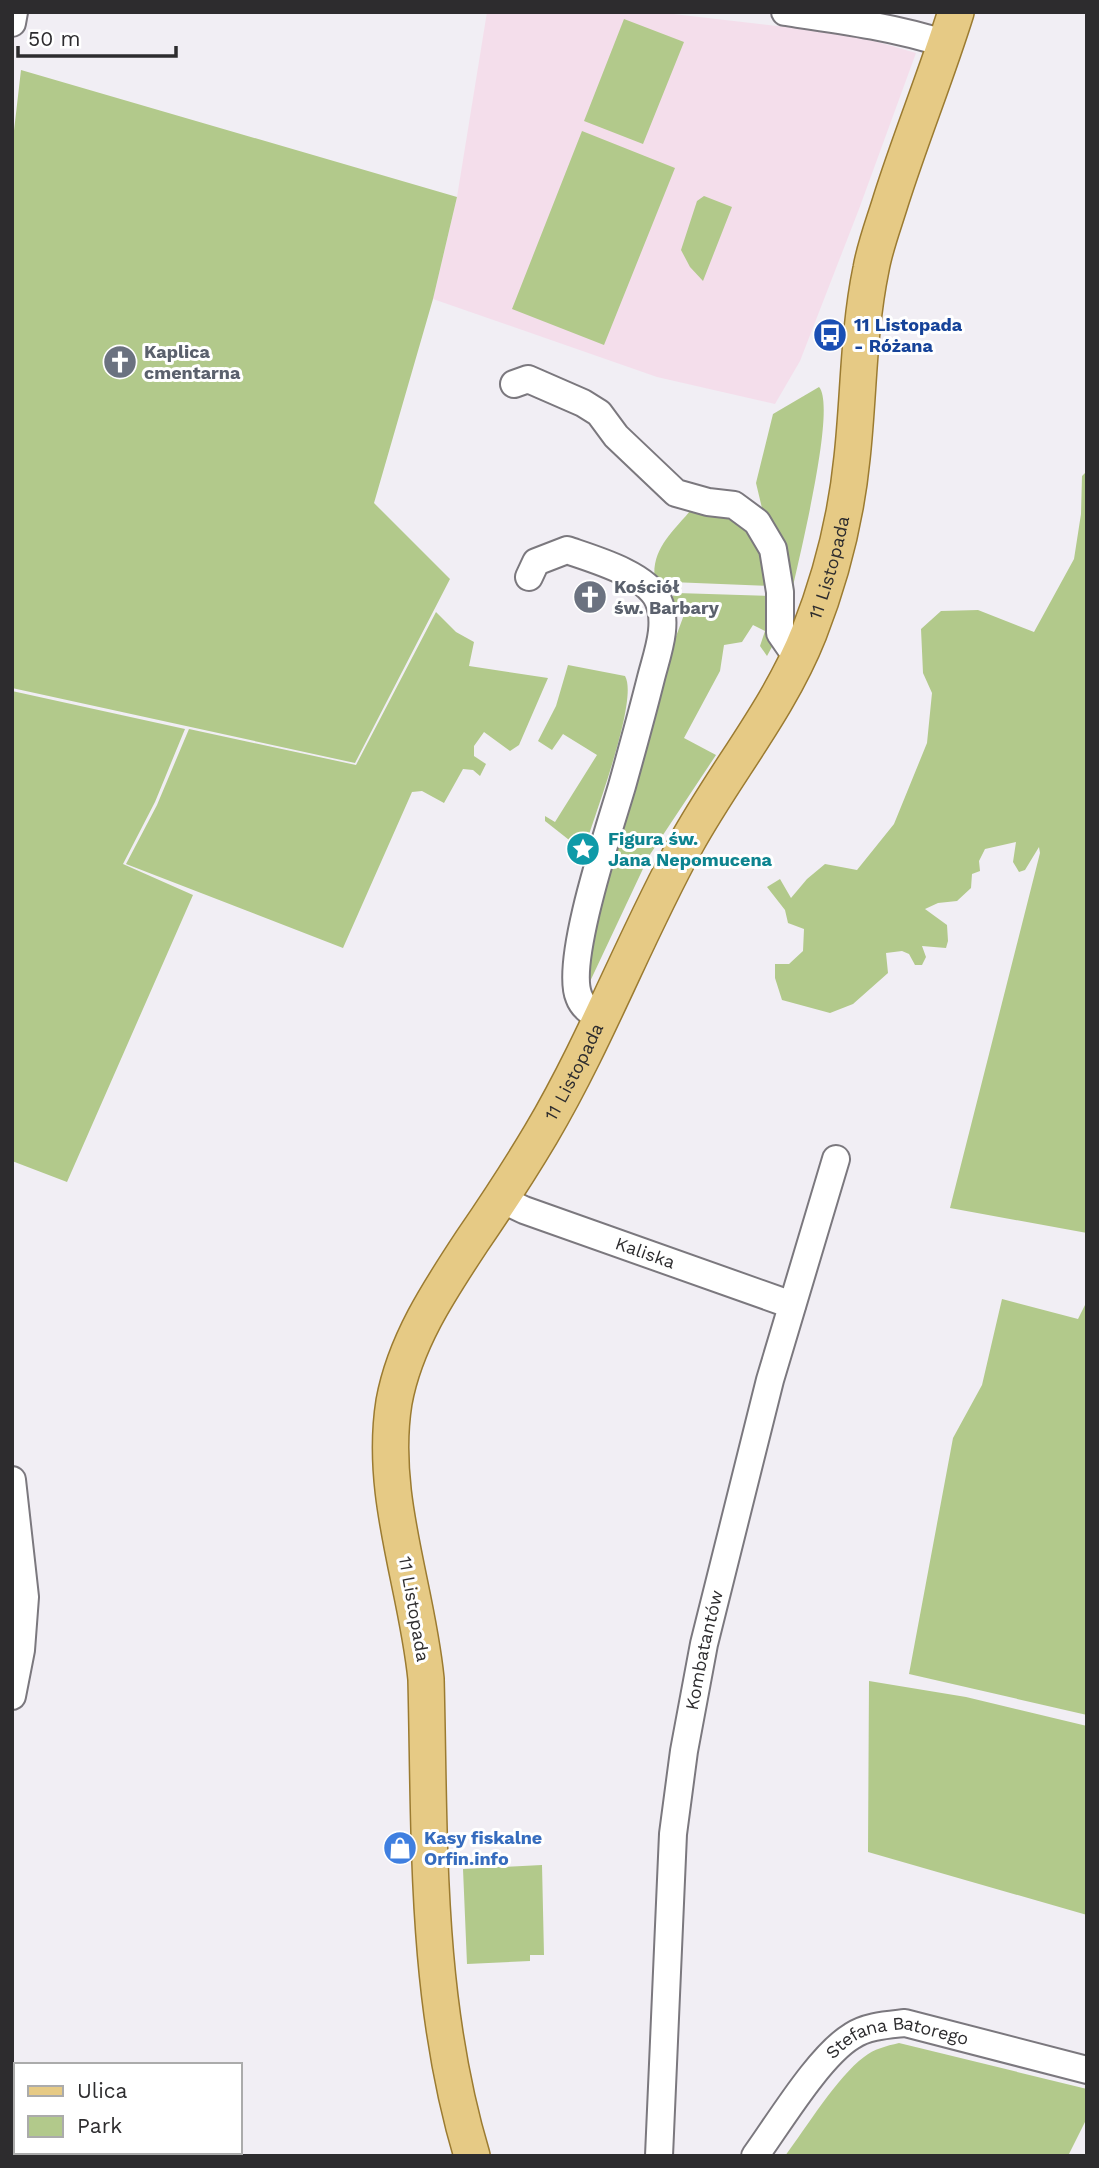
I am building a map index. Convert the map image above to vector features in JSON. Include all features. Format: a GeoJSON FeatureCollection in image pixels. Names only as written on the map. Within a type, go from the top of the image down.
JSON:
{"type":"FeatureCollection","features":[{"type":"Feature","properties":{"kind":"main road","name":"11 Listopada"},"geometry":{"type":"LineString","coordinates":[[467,2154],[438,1998],[431,1914],[425,1668],[395,1505],[390,1453],[399,1379],[415,1336],[450,1275],[501,1199],[555,1110],[654,904],[690,837],[747,748],[798,659],[831,569],[847,496],[860,344],[872,265],[915,129],[951,28]]}},
{"type":"Feature","properties":{"kind":"street"},"geometry":{"type":"LineString","coordinates":[[12,23],[14,12]]}},
{"type":"Feature","properties":{"kind":"street"},"geometry":{"type":"LineString","coordinates":[[785,12],[861,23],[922,36],[951,28]]}},
{"type":"Feature","properties":{"kind":"street"},"geometry":{"type":"LineString","coordinates":[[514,384],[528,379],[583,403],[599,413],[616,436],[676,493],[708,502],[734,505],[757,522],[773,549],[780,592],[780,633],[798,659]]}},
{"type":"Feature","properties":{"kind":"street"},"geometry":{"type":"LineString","coordinates":[[529,577],[536,562],[567,550],[620,569],[641,582],[658,599],[664,623],[639,727],[585,912],[575,973],[578,996],[587,1010],[601,1018]]}},
{"type":"Feature","properties":{"kind":"street","name":"Kombatantów"},"geometry":{"type":"LineString","coordinates":[[659,2156],[673,1834],[684,1751],[704,1644],[770,1380],[836,1159]]}},
{"type":"Feature","properties":{"kind":"street","name":"Kaliska"},"geometry":{"type":"LineString","coordinates":[[501,1199],[524,1210],[792,1305]]}},
{"type":"Feature","properties":{"kind":"street"},"geometry":{"type":"LineString","coordinates":[[12,1479],[25,1597],[22,1650],[12,1696]]}},
{"type":"Feature","properties":{"kind":"street","name":"Stefana Batorego"},"geometry":{"type":"LineString","coordinates":[[755,2156],[829,2055],[853,2035],[877,2026],[905,2023],[1087,2070]]}},
{"type":"Feature","properties":{"kind":"street"},"geometry":{"type":"LineString","coordinates":[[12,2081],[14,2099]]}},
{"type":"Feature","properties":{"kind":"shaded area"},"geometry":{"type":"Polygon","coordinates":[[[487,12],[656,12],[854,35],[916,53],[800,361],[775,404],[657,377],[433,299],[457,197],[487,12]]]}},
{"type":"Feature","properties":{"kind":"green space"},"geometry":{"type":"Polygon","coordinates":[[[624,19],[684,42],[643,144],[584,121],[624,19]]]}},
{"type":"Feature","properties":{"kind":"green space"},"geometry":{"type":"Polygon","coordinates":[[[21,70],[457,197],[433,299],[374,503],[450,579],[355,763],[12,688],[12,148],[21,70]]]}},
{"type":"Feature","properties":{"kind":"green space"},"geometry":{"type":"Polygon","coordinates":[[[582,131],[675,168],[604,345],[512,309],[582,131]]]}},
{"type":"Feature","properties":{"kind":"green space"},"geometry":{"type":"Polygon","coordinates":[[[704,196],[732,207],[703,281],[690,267],[681,250],[697,201],[704,196]]]}},
{"type":"Feature","properties":{"kind":"green space"},"geometry":{"type":"Polygon","coordinates":[[[819,387],[823,401],[823,426],[819,459],[787,613],[756,483],[773,414],[819,387]]]}},
{"type":"Feature","properties":{"kind":"green space"},"geometry":{"type":"Polygon","coordinates":[[[1087,471],[1087,1233],[950,1208],[1040,853],[1039,847],[1025,870],[1019,872],[1013,862],[1016,842],[985,849],[979,861],[980,871],[972,874],[971,888],[957,901],[938,903],[925,909],[947,925],[946,948],[922,946],[926,957],[922,965],[915,965],[909,954],[902,951],[886,953],[888,973],[853,1004],[830,1013],[782,1000],[775,978],[775,964],[789,964],[803,951],[804,929],[788,923],[785,910],[767,887],[780,879],[791,898],[807,879],[825,864],[857,870],[894,824],[927,743],[932,693],[923,673],[921,629],[941,611],[978,610],[1034,632],[1074,559],[1081,514],[1082,476],[1087,471]]]}},
{"type":"Feature","properties":{"kind":"green space"},"geometry":{"type":"Polygon","coordinates":[[[695,505],[749,520],[772,586],[671,582],[657,592],[654,578],[658,554],[695,505]]]}},
{"type":"Feature","properties":{"kind":"green space"},"geometry":{"type":"Polygon","coordinates":[[[677,593],[773,596],[773,645],[767,656],[760,646],[765,631],[753,625],[742,642],[724,645],[720,671],[684,738],[716,755],[649,856],[586,990],[586,948],[660,680],[685,612],[662,604],[677,593]]]}},
{"type":"Feature","properties":{"kind":"green space"},"geometry":{"type":"Polygon","coordinates":[[[436,612],[456,632],[474,642],[469,666],[548,678],[519,745],[510,751],[484,732],[474,746],[474,756],[486,764],[480,776],[473,770],[463,769],[444,803],[422,791],[412,792],[343,948],[126,864],[157,805],[189,729],[356,765],[436,612]]]}},
{"type":"Feature","properties":{"kind":"green space"},"geometry":{"type":"Polygon","coordinates":[[[568,665],[625,676],[628,689],[621,731],[606,784],[586,844],[578,847],[545,821],[545,816],[555,822],[597,755],[563,734],[552,750],[538,741],[556,706],[568,665]]]}},
{"type":"Feature","properties":{"kind":"green space"},"geometry":{"type":"Polygon","coordinates":[[[12,691],[185,729],[155,802],[123,864],[193,895],[67,1182],[12,1161],[12,691]]]}},
{"type":"Feature","properties":{"kind":"green space"},"geometry":{"type":"Polygon","coordinates":[[[1002,1299],[1078,1319],[1087,1301],[1087,1715],[909,1674],[953,1438],[982,1385],[1002,1299]]]}},
{"type":"Feature","properties":{"kind":"green space"},"geometry":{"type":"Polygon","coordinates":[[[869,1681],[966,1697],[1087,1726],[1087,1915],[868,1852],[869,1681]]]}},
{"type":"Feature","properties":{"kind":"green space"},"geometry":{"type":"Polygon","coordinates":[[[542,1865],[544,1955],[530,1955],[530,1961],[467,1964],[463,1869],[542,1865]]]}},
{"type":"Feature","properties":{"kind":"green space"},"geometry":{"type":"Polygon","coordinates":[[[899,2043],[1087,2089],[1087,2118],[1068,2156],[785,2156],[854,2066],[872,2052],[899,2043]]]}},
{"type":"Feature","properties":{"kind":"place","name":"11 Listopada - Różana"},"geometry":{"type":"Point","coordinates":[830,335]}},
{"type":"Feature","properties":{"kind":"place","name":"Kaplica cmentarna"},"geometry":{"type":"Point","coordinates":[120,362]}},
{"type":"Feature","properties":{"kind":"place","name":"Kościół św. Barbary"},"geometry":{"type":"Point","coordinates":[590,597]}},
{"type":"Feature","properties":{"kind":"place","name":"Figura św. Jana Nepomucena"},"geometry":{"type":"Point","coordinates":[583,849]}},
{"type":"Feature","properties":{"kind":"place","name":"Kasy fiskalne Orfin.info"},"geometry":{"type":"Point","coordinates":[400,1848]}}]}
